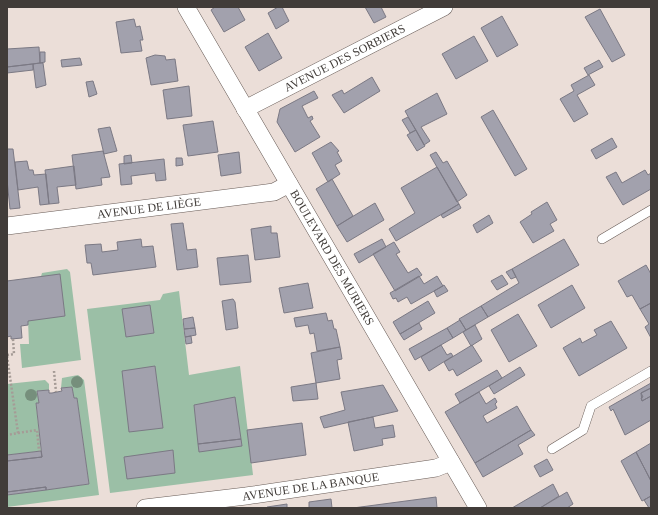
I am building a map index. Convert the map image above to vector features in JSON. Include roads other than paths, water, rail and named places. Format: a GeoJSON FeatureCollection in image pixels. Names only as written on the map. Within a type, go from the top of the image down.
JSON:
{"type":"FeatureCollection","features":[{"type":"Feature","properties":{"kind":"street","name":"BOULEVARD DES MURIERS"},"geometry":{"type":"LineString","coordinates":[[186,7],[478,508]]}},
{"type":"Feature","properties":{"kind":"street","name":"AVENUE DES SORBIERS"},"geometry":{"type":"LineString","coordinates":[[245,109],[444,7]]}},
{"type":"Feature","properties":{"kind":"street","name":"AVENUE DE LIÈGE"},"geometry":{"type":"LineString","coordinates":[[7,226],[274,192],[289,184]]}},
{"type":"Feature","properties":{"kind":"street","name":"AVENUE DE LA BANQUE"},"geometry":{"type":"LineString","coordinates":[[145,508],[246,496],[436,468],[451,462]]}},
{"type":"Feature","properties":{"kind":"lane"},"geometry":{"type":"LineString","coordinates":[[602,239],[651,210]]}},
{"type":"Feature","properties":{"kind":"lane"},"geometry":{"type":"LineString","coordinates":[[552,449],[583,430],[591,406],[651,370]]}}]}
